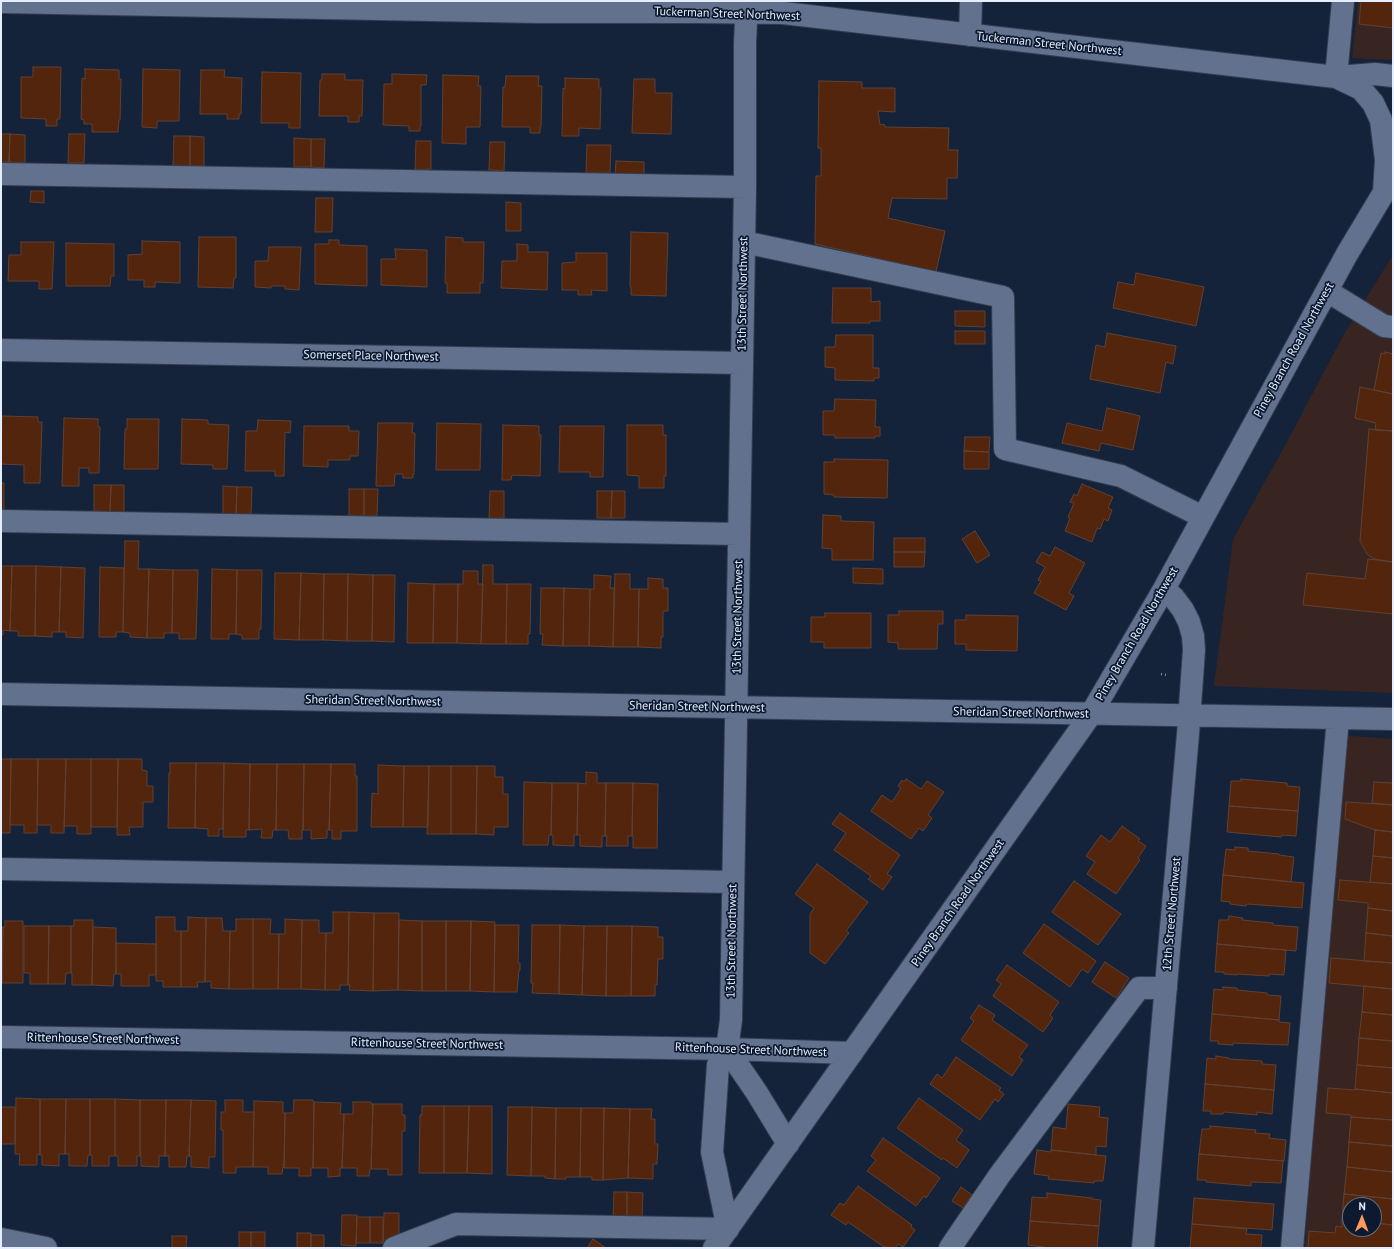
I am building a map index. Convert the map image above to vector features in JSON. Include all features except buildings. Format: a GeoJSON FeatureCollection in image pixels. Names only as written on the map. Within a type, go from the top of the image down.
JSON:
{"type":"FeatureCollection","features":[{"type":"Feature","properties":{"kind":"street"},"geometry":{"type":"LineString","coordinates":[[970,35],[971,1]]}},
{"type":"Feature","properties":{"kind":"street"},"geometry":{"type":"LineString","coordinates":[[1343,1],[1336,77],[1375,74],[1393,76]]}},
{"type":"Feature","properties":{"kind":"street","name":"Tuckerman Street Northwest"},"geometry":{"type":"LineString","coordinates":[[1,2],[747,7],[783,13],[1336,77],[1361,89],[1373,103],[1381,120],[1390,190]]}},
{"type":"Feature","properties":{"kind":"street","name":"13th Street Northwest"},"geometry":{"type":"LineString","coordinates":[[728,1229],[712,1152],[718,1065],[728,1049],[731,1020],[747,7]]}},
{"type":"Feature","properties":{"kind":"street"},"geometry":{"type":"LineString","coordinates":[[1,174],[745,186]]}},
{"type":"Feature","properties":{"kind":"street","name":"Piney Branch Road Northwest"},"geometry":{"type":"LineString","coordinates":[[788,1144],[1091,714],[1164,589],[1347,254],[1390,190]]}},
{"type":"Feature","properties":{"kind":"street"},"geometry":{"type":"LineString","coordinates":[[744,242],[1003,297],[1005,449],[1121,476],[1203,517]]}},
{"type":"Feature","properties":{"kind":"street"},"geometry":{"type":"LineString","coordinates":[[1327,291],[1390,322]]}},
{"type":"Feature","properties":{"kind":"street","name":"Somerset Place Northwest"},"geometry":{"type":"LineString","coordinates":[[1,350],[742,363]]}},
{"type":"Feature","properties":{"kind":"street"},"geometry":{"type":"LineString","coordinates":[[1,521],[739,534]]}},
{"type":"Feature","properties":{"kind":"street","name":"12th Street Northwest"},"geometry":{"type":"LineString","coordinates":[[1143,1248],[1190,716],[1194,650],[1193,636],[1189,622],[1174,598],[1164,589]]}},
{"type":"Feature","properties":{"kind":"street","name":"Sheridan Street Northwest"},"geometry":{"type":"LineString","coordinates":[[1,694],[1393,719]]}},
{"type":"Feature","properties":{"kind":"street"},"geometry":{"type":"LineString","coordinates":[[1292,1248],[1338,718]]}},
{"type":"Feature","properties":{"kind":"street"},"geometry":{"type":"LineString","coordinates":[[1,869],[733,882]]}},
{"type":"Feature","properties":{"kind":"street"},"geometry":{"type":"LineString","coordinates":[[950,1248],[999,1176],[1140,988],[1166,988]]}},
{"type":"Feature","properties":{"kind":"street","name":"Rittenhouse Street Northwest"},"geometry":{"type":"LineString","coordinates":[[1,1037],[728,1049],[852,1053]]}},
{"type":"Feature","properties":{"kind":"street"},"geometry":{"type":"LineString","coordinates":[[714,1248],[788,1144],[728,1049]]}},
{"type":"Feature","properties":{"kind":"street"},"geometry":{"type":"LineString","coordinates":[[394,1248],[456,1224],[728,1229]]}},
{"type":"Feature","properties":{"kind":"street"},"geometry":{"type":"LineString","coordinates":[[1,1239],[46,1248]]}},
{"type":"Feature","properties":{"kind":"shaded area"},"geometry":{"type":"Polygon","coordinates":[[[1358,1],[1393,1],[1393,60],[1352,58],[1358,1]]]}},
{"type":"Feature","properties":{"kind":"shaded area"},"geometry":{"type":"Polygon","coordinates":[[[1393,255],[1393,693],[1214,686],[1233,539],[1287,442],[1343,336],[1393,255]]]}},
{"type":"Feature","properties":{"kind":"shaded area"},"geometry":{"type":"Polygon","coordinates":[[[1339,735],[1393,739],[1393,1248],[1305,1248],[1339,735]]]}}]}
